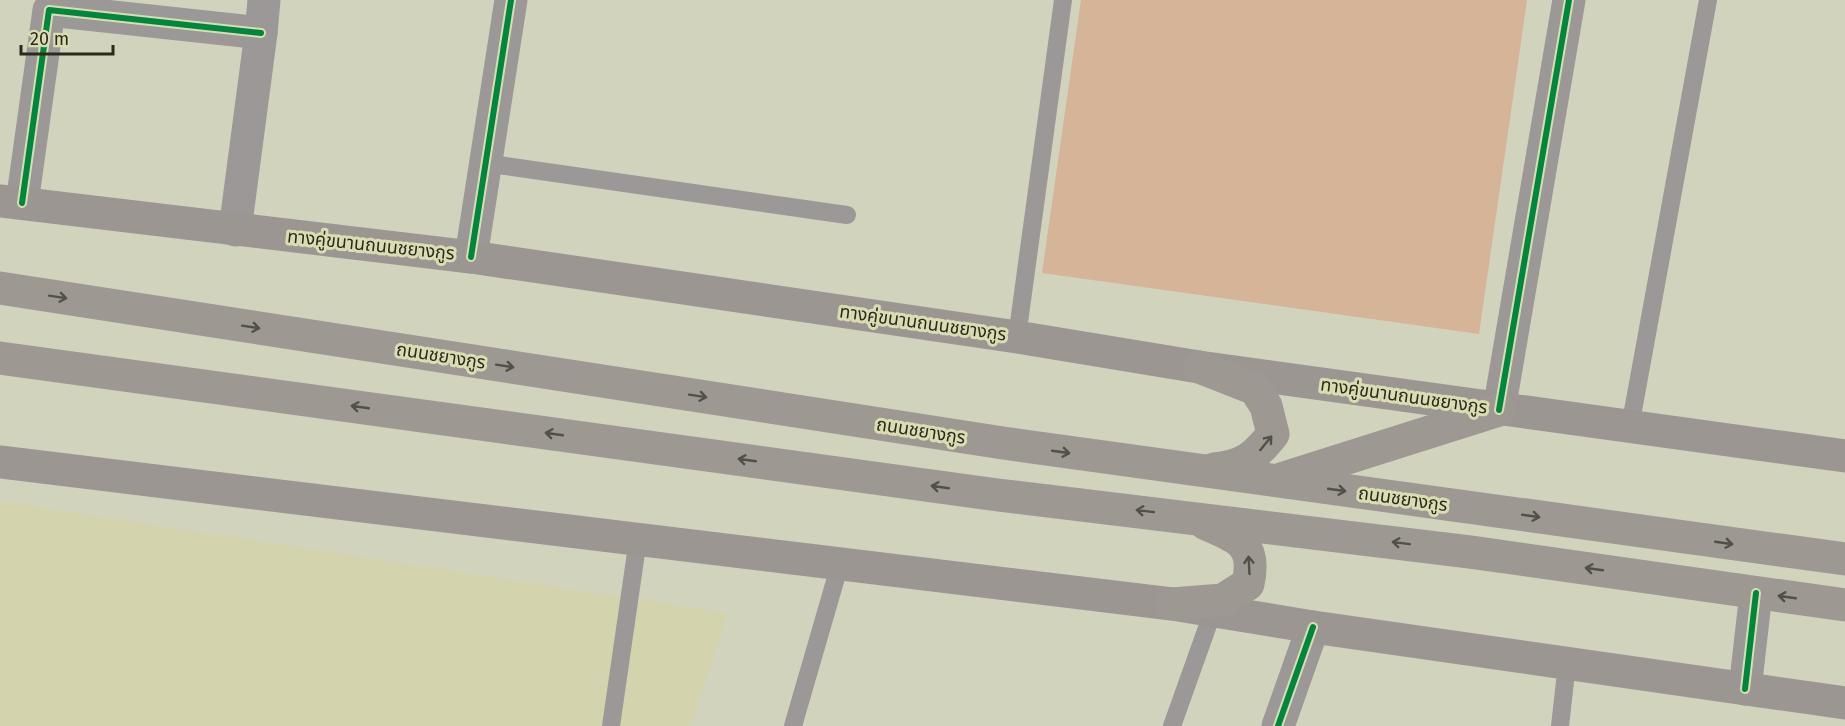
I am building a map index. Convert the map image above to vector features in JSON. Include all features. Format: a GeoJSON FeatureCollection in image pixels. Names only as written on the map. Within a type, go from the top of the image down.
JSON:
{"type":"FeatureCollection","features":[{"type":"Feature","properties":{"kind":"main road","name":"ทางคู่ขนานถนนชยางกูร"},"geometry":{"type":"LineString","coordinates":[[11,202],[471,257],[1017,337],[1199,367],[1845,456]]}},
{"type":"Feature","properties":{"kind":"main road","name":"ถนนชยางกูร"},"geometry":{"type":"LineString","coordinates":[[0,288],[1195,471],[1845,559]]}},
{"type":"Feature","properties":{"kind":"main road"},"geometry":{"type":"LineString","coordinates":[[0,358],[998,495],[1188,516],[1470,552],[1845,605]]}},
{"type":"Feature","properties":{"kind":"main road"},"geometry":{"type":"LineString","coordinates":[[1195,471],[1232,467],[1248,460],[1260,451],[1273,434],[1266,406],[1255,389],[1199,367]]}},
{"type":"Feature","properties":{"kind":"main road"},"geometry":{"type":"LineString","coordinates":[[1274,481],[1499,410]]}},
{"type":"Feature","properties":{"kind":"main road"},"geometry":{"type":"LineString","coordinates":[[0,462],[1172,604],[1313,627],[1845,703]]}},
{"type":"Feature","properties":{"kind":"main road"},"geometry":{"type":"LineString","coordinates":[[1172,604],[1223,600],[1248,584],[1252,567],[1248,554],[1237,538],[1188,516]]}},
{"type":"Feature","properties":{"kind":"street"},"geometry":{"type":"LineString","coordinates":[[235,230],[264,0]]}},
{"type":"Feature","properties":{"kind":"street"},"geometry":{"type":"LineString","coordinates":[[471,257],[511,0]]}},
{"type":"Feature","properties":{"kind":"street"},"geometry":{"type":"LineString","coordinates":[[1499,410],[1569,0]]}},
{"type":"Feature","properties":{"kind":"street"},"geometry":{"type":"LineString","coordinates":[[11,202],[49,10],[261,33]]}},
{"type":"Feature","properties":{"kind":"street"},"geometry":{"type":"LineString","coordinates":[[1745,690],[1756,593]]}},
{"type":"Feature","properties":{"kind":"street"},"geometry":{"type":"LineString","coordinates":[[1278,726],[1313,627]]}},
{"type":"Feature","properties":{"kind":"lane"},"geometry":{"type":"LineString","coordinates":[[1017,337],[1063,0]]}},
{"type":"Feature","properties":{"kind":"lane"},"geometry":{"type":"LineString","coordinates":[[1630,427],[1708,0]]}},
{"type":"Feature","properties":{"kind":"lane"},"geometry":{"type":"LineString","coordinates":[[485,163],[848,215]]}},
{"type":"Feature","properties":{"kind":"lane"},"geometry":{"type":"LineString","coordinates":[[612,726],[638,539]]}},
{"type":"Feature","properties":{"kind":"lane"},"geometry":{"type":"LineString","coordinates":[[793,726],[840,564]]}},
{"type":"Feature","properties":{"kind":"lane"},"geometry":{"type":"LineString","coordinates":[[1172,726],[1213,611]]}},
{"type":"Feature","properties":{"kind":"lane"},"geometry":{"type":"LineString","coordinates":[[1560,726],[1567,664]]}},
{"type":"Feature","properties":{"kind":"shaded area"},"geometry":{"type":"Polygon","coordinates":[[[1081,0],[1527,0],[1479,334],[1042,273],[1081,0]]]}},
{"type":"Feature","properties":{"kind":"shaded area"},"geometry":{"type":"Polygon","coordinates":[[[0,501],[728,613],[690,726],[0,726],[0,501]]]}},
{"type":"Feature","properties":{"kind":"cycle path"},"geometry":{"type":"LineString","coordinates":[[471,257],[511,0]]}},
{"type":"Feature","properties":{"kind":"cycle path"},"geometry":{"type":"LineString","coordinates":[[1499,410],[1569,0]]}},
{"type":"Feature","properties":{"kind":"cycle path"},"geometry":{"type":"LineString","coordinates":[[22,203],[49,10],[261,33]]}},
{"type":"Feature","properties":{"kind":"cycle path"},"geometry":{"type":"LineString","coordinates":[[1745,689],[1756,593]]}},
{"type":"Feature","properties":{"kind":"cycle path"},"geometry":{"type":"LineString","coordinates":[[1278,726],[1313,627]]}}]}
